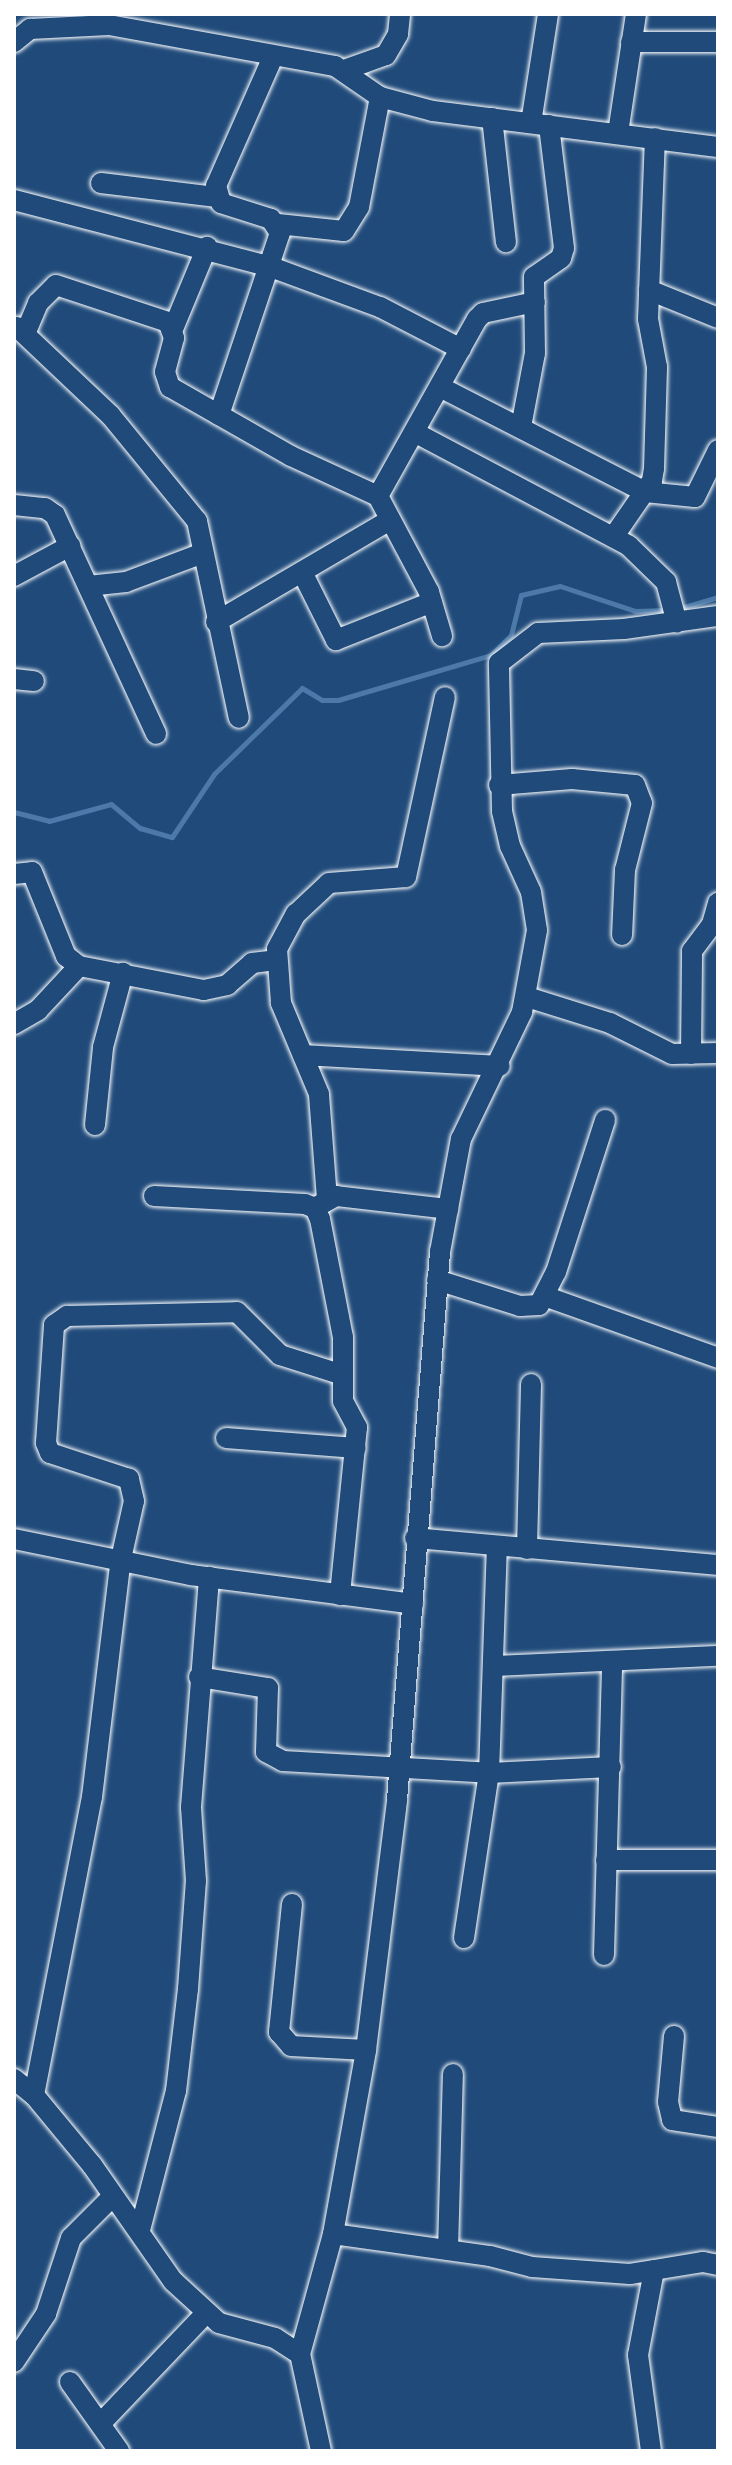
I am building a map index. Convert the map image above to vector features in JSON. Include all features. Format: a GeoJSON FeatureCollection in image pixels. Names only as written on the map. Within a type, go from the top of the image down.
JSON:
{"type":"FeatureCollection","features":[{"type":"Feature","properties":{"kind":"street"},"geometry":{"type":"LineString","coordinates":[[14,42],[38,21],[84,20],[347,69],[386,55],[398,34],[400,14]]}},
{"type":"Feature","properties":{"kind":"street"},"geometry":{"type":"LineString","coordinates":[[521,427],[535,353],[536,272],[561,258],[564,248],[540,124],[548,14]]}},
{"type":"Feature","properties":{"kind":"street"},"geometry":{"type":"LineString","coordinates":[[618,133],[636,14]]}},
{"type":"Feature","properties":{"kind":"street"},"geometry":{"type":"LineString","coordinates":[[631,42],[718,42]]}},
{"type":"Feature","properties":{"kind":"street"},"geometry":{"type":"LineString","coordinates":[[217,197],[218,177],[273,57]]}},
{"type":"Feature","properties":{"kind":"street"},"geometry":{"type":"LineString","coordinates":[[347,69],[380,97],[492,118],[718,147]]}},
{"type":"Feature","properties":{"kind":"street"},"geometry":{"type":"LineString","coordinates":[[101,183],[217,197],[230,208],[278,224],[344,231],[359,207],[380,97]]}},
{"type":"Feature","properties":{"kind":"street"},"geometry":{"type":"LineString","coordinates":[[492,118],[506,242]]}},
{"type":"Feature","properties":{"kind":"street"},"geometry":{"type":"LineString","coordinates":[[614,536],[645,492],[654,469],[659,417],[649,290],[655,138]]}},
{"type":"Feature","properties":{"kind":"street"},"geometry":{"type":"LineString","coordinates":[[14,200],[207,247],[271,267],[380,307],[461,349]]}},
{"type":"Feature","properties":{"kind":"street"},"geometry":{"type":"LineString","coordinates":[[219,415],[271,267],[278,224]]}},
{"type":"Feature","properties":{"kind":"street"},"geometry":{"type":"LineString","coordinates":[[207,247],[173,329],[166,381],[219,415],[378,496],[432,602],[442,636]]}},
{"type":"Feature","properties":{"kind":"street"},"geometry":{"type":"LineString","coordinates":[[173,329],[160,317],[56,285],[38,303],[20,329],[111,416],[197,521],[216,622],[239,718]]}},
{"type":"Feature","properties":{"kind":"street"},"geometry":{"type":"LineString","coordinates":[[649,290],[718,318]]}},
{"type":"Feature","properties":{"kind":"street"},"geometry":{"type":"LineString","coordinates":[[378,496],[483,313],[535,302]]}},
{"type":"Feature","properties":{"kind":"street"},"geometry":{"type":"LineString","coordinates":[[440,387],[645,492],[695,497],[718,450]]}},
{"type":"Feature","properties":{"kind":"street"},"geometry":{"type":"LineString","coordinates":[[414,432],[614,536],[659,573],[671,591],[676,619]]}},
{"type":"Feature","properties":{"kind":"street"},"geometry":{"type":"LineString","coordinates":[[14,505],[45,508],[55,515],[156,734]]}},
{"type":"Feature","properties":{"kind":"street"},"geometry":{"type":"LineString","coordinates":[[216,622],[303,574],[390,520]]}},
{"type":"Feature","properties":{"kind":"street"},"geometry":{"type":"LineString","coordinates":[[14,576],[70,546]]}},
{"type":"Feature","properties":{"kind":"street"},"geometry":{"type":"LineString","coordinates":[[88,586],[126,582],[203,553]]}},
{"type":"Feature","properties":{"kind":"street"},"geometry":{"type":"LineString","coordinates":[[303,574],[336,640],[432,602]]}},
{"type":"Feature","properties":{"kind":"street"},"geometry":{"type":"LineString","coordinates":[[321,2451],[300,2354],[333,2234],[366,2050],[399,1771],[437,1280],[448,1209],[467,1122],[500,1066],[527,997],[537,910],[510,846],[499,785],[502,657],[538,633],[553,630],[718,616]]}},
{"type":"Feature","properties":{"kind":"street"},"geometry":{"type":"LineString","coordinates":[[340,1595],[357,1427],[343,1401],[343,1337],[321,1203],[321,1105],[281,1003],[276,960],[296,914],[320,889],[344,880],[391,882],[406,877],[445,697]]}},
{"type":"Feature","properties":{"kind":"street"},"geometry":{"type":"LineString","coordinates":[[499,785],[604,778],[635,785],[642,803],[625,870],[622,935]]}},
{"type":"Feature","properties":{"kind":"street"},"geometry":{"type":"LineString","coordinates":[[14,874],[32,872],[66,956],[79,966],[204,990],[227,985],[252,963],[276,960]]}},
{"type":"Feature","properties":{"kind":"street"},"geometry":{"type":"LineString","coordinates":[[691,1054],[692,951],[712,924],[718,903]]}},
{"type":"Feature","properties":{"kind":"street"},"geometry":{"type":"LineString","coordinates":[[14,1024],[38,1010],[79,966]]}},
{"type":"Feature","properties":{"kind":"street"},"geometry":{"type":"LineString","coordinates":[[95,1125],[103,1047],[123,973]]}},
{"type":"Feature","properties":{"kind":"street"},"geometry":{"type":"LineString","coordinates":[[527,997],[610,1023],[672,1054],[718,1053]]}},
{"type":"Feature","properties":{"kind":"street"},"geometry":{"type":"LineString","coordinates":[[303,1055],[500,1066]]}},
{"type":"Feature","properties":{"kind":"street"},"geometry":{"type":"LineString","coordinates":[[437,1280],[530,1308],[547,1297],[605,1120]]}},
{"type":"Feature","properties":{"kind":"street"},"geometry":{"type":"LineString","coordinates":[[154,1196],[448,1209]]}},
{"type":"Feature","properties":{"kind":"street"},"geometry":{"type":"LineString","coordinates":[[547,1297],[718,1358]]}},
{"type":"Feature","properties":{"kind":"street"},"geometry":{"type":"LineString","coordinates":[[34,2095],[92,1797],[121,1559],[134,1501],[129,1479],[58,1458],[46,1443],[52,1337],[58,1319],[237,1312],[280,1355],[343,1375]]}},
{"type":"Feature","properties":{"kind":"street"},"geometry":{"type":"LineString","coordinates":[[527,1549],[531,1384]]}},
{"type":"Feature","properties":{"kind":"street"},"geometry":{"type":"LineString","coordinates":[[226,1438],[356,1448]]}},
{"type":"Feature","properties":{"kind":"street"},"geometry":{"type":"LineString","coordinates":[[415,1538],[718,1565]]}},
{"type":"Feature","properties":{"kind":"street"},"geometry":{"type":"LineString","coordinates":[[14,1539],[209,1577],[413,1604]]}},
{"type":"Feature","properties":{"kind":"street"},"geometry":{"type":"LineString","coordinates":[[464,1938],[489,1773],[497,1546]]}},
{"type":"Feature","properties":{"kind":"street"},"geometry":{"type":"LineString","coordinates":[[140,2230],[176,2091],[188,1989],[199,1677],[209,1577]]}},
{"type":"Feature","properties":{"kind":"street"},"geometry":{"type":"LineString","coordinates":[[494,1666],[718,1656]]}},
{"type":"Feature","properties":{"kind":"street"},"geometry":{"type":"LineString","coordinates":[[604,1955],[612,1662]]}},
{"type":"Feature","properties":{"kind":"street"},"geometry":{"type":"LineString","coordinates":[[199,1677],[268,1688],[264,1743],[272,1756],[399,1771],[489,1773],[611,1767]]}},
{"type":"Feature","properties":{"kind":"street"},"geometry":{"type":"LineString","coordinates":[[606,1860],[718,1860]]}},
{"type":"Feature","properties":{"kind":"street"},"geometry":{"type":"LineString","coordinates":[[292,1904],[279,2032],[291,2046],[366,2050]]}},
{"type":"Feature","properties":{"kind":"street"},"geometry":{"type":"LineString","coordinates":[[674,2036],[668,2102],[672,2120],[718,2127]]}},
{"type":"Feature","properties":{"kind":"street"},"geometry":{"type":"LineString","coordinates":[[448,2250],[453,2074]]}},
{"type":"Feature","properties":{"kind":"street"},"geometry":{"type":"LineString","coordinates":[[14,2079],[34,2095],[140,2230],[173,2281],[206,2313],[234,2330],[275,2338],[300,2354]]}},
{"type":"Feature","properties":{"kind":"street"},"geometry":{"type":"LineString","coordinates":[[14,2362],[46,2314],[71,2238],[112,2197]]}},
{"type":"Feature","properties":{"kind":"street"},"geometry":{"type":"LineString","coordinates":[[333,2234],[581,2273],[654,2270],[703,2262],[718,2265]]}},
{"type":"Feature","properties":{"kind":"street"},"geometry":{"type":"LineString","coordinates":[[651,2451],[638,2355],[654,2270]]}},
{"type":"Feature","properties":{"kind":"street"},"geometry":{"type":"LineString","coordinates":[[101,2423],[206,2313]]}},
{"type":"Feature","properties":{"kind":"street"},"geometry":{"type":"LineString","coordinates":[[70,2382],[119,2451]]}},
{"type":"Feature","properties":{"kind":"waterway"},"geometry":{"type":"LineString","coordinates":[[14,812],[49,821],[111,804],[140,828],[172,837],[214,774],[302,688],[322,700],[338,700],[491,655],[511,635],[521,595],[560,586],[635,611],[667,610]]}},
{"type":"Feature","properties":{"kind":"waterway"},"geometry":{"type":"LineString","coordinates":[[677,609],[718,597]]}}]}
